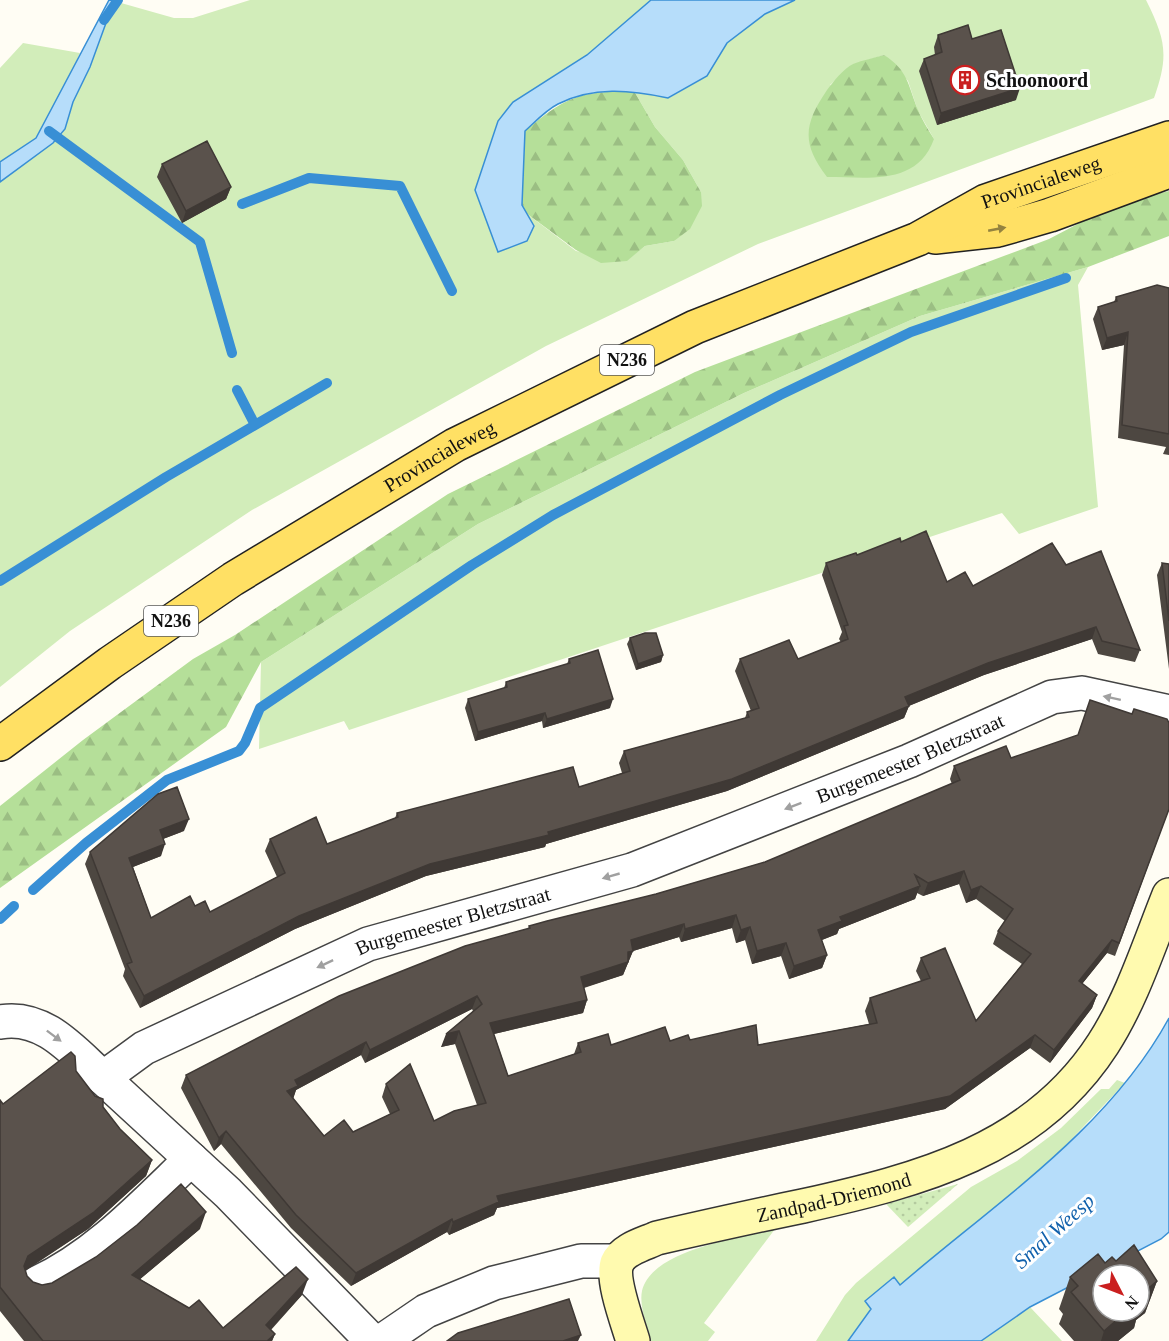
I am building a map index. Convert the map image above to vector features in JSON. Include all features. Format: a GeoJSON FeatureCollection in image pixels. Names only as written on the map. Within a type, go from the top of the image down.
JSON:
{"type":"FeatureCollection","features":[{"type":"Feature","properties":{"kind":"main road","name":"Provincialeweg"},"geometry":{"type":"LineString","coordinates":[[0,744],[110,663],[233,579],[455,445],[695,327],[918,239],[986,201],[1169,138]]}},
{"type":"Feature","properties":{"kind":"main road","name":"Provincialeweg"},"geometry":{"type":"LineString","coordinates":[[918,239],[998,230],[1050,214],[1169,171]]}},
{"type":"Feature","properties":{"kind":"street","name":"Burgemeester Bletzstraat"},"geometry":{"type":"LineString","coordinates":[[104,1078],[144,1048],[368,944],[632,870],[909,761],[1052,697],[1082,693],[1169,712]]}},
{"type":"Feature","properties":{"kind":"street","name":"Zandpad-Driemond"},"geometry":{"type":"LineString","coordinates":[[618,1261],[629,1250],[657,1238],[893,1186],[973,1155],[1015,1131],[1054,1101],[1101,1046],[1125,1003],[1169,895]]}},
{"type":"Feature","properties":{"kind":"street"},"geometry":{"type":"LineString","coordinates":[[0,1022],[12,1019],[33,1023],[51,1032],[191,1159],[372,1341]]}},
{"type":"Feature","properties":{"kind":"street"},"geometry":{"type":"LineString","coordinates":[[37,1283],[58,1273],[128,1221],[191,1159]]}},
{"type":"Feature","properties":{"kind":"street"},"geometry":{"type":"LineString","coordinates":[[382,1341],[426,1311],[494,1283],[581,1261],[618,1261],[616,1270],[622,1303],[633,1341]]}},
{"type":"Feature","properties":{"kind":"green space"},"geometry":{"type":"Polygon","coordinates":[[[250,0],[651,0],[587,55],[513,102],[498,121],[475,190],[534,226],[526,213],[576,251],[626,261],[645,246],[674,241],[701,192],[683,160],[655,127],[634,91],[669,98],[707,76],[727,43],[765,14],[795,0],[1146,0],[1158,26],[1163,59],[1154,98],[758,244],[546,346],[252,510],[70,631],[0,687],[0,182],[53,143],[65,129],[73,102],[90,67],[114,1],[174,18],[193,18],[250,0]],[[884,55],[852,65],[830,85],[934,139],[918,111],[908,81],[884,55]]]}},
{"type":"Feature","properties":{"kind":"green space"},"geometry":{"type":"Polygon","coordinates":[[[23,43],[80,53],[59,98],[36,138],[0,162],[0,68],[23,43]]]}},
{"type":"Feature","properties":{"kind":"green space"},"geometry":{"type":"Polygon","coordinates":[[[884,55],[903,72],[920,114],[934,139],[926,154],[916,165],[904,172],[875,177],[827,177],[813,154],[809,134],[810,124],[819,102],[846,69],[853,64],[884,55]]]}},
{"type":"Feature","properties":{"kind":"green space"},"geometry":{"type":"Polygon","coordinates":[[[634,91],[655,127],[683,160],[701,192],[702,206],[690,229],[674,241],[645,246],[627,261],[601,263],[576,250],[526,213],[522,205],[525,131],[552,110],[575,98],[600,93],[634,91]]]}},
{"type":"Feature","properties":{"kind":"green space"},"geometry":{"type":"Polygon","coordinates":[[[1169,191],[1169,236],[1088,267],[920,316],[744,393],[478,524],[261,662],[226,727],[0,888],[0,806],[83,740],[193,659],[235,635],[448,494],[695,372],[1049,239],[1116,204],[1169,191]]]}},
{"type":"Feature","properties":{"kind":"green space"},"geometry":{"type":"Polygon","coordinates":[[[1088,267],[1078,285],[1098,507],[1019,534],[1002,513],[349,730],[344,721],[259,749],[261,662],[478,524],[744,393],[920,316],[1088,267]]]}},
{"type":"Feature","properties":{"kind":"green space"},"geometry":{"type":"Polygon","coordinates":[[[1117,1080],[1125,1083],[1045,1167],[900,1285],[894,1277],[866,1301],[871,1309],[848,1341],[816,1341],[845,1295],[856,1283],[971,1187],[1017,1161],[1061,1128],[1101,1089],[1109,1089],[1117,1080]]]}},
{"type":"Feature","properties":{"kind":"green space"},"geometry":{"type":"Polygon","coordinates":[[[958,1184],[908,1227],[886,1204],[958,1184]]]}},
{"type":"Feature","properties":{"kind":"green space"},"geometry":{"type":"Polygon","coordinates":[[[775,1229],[704,1323],[715,1332],[708,1341],[650,1341],[641,1297],[649,1277],[662,1265],[699,1248],[775,1229]]]}},
{"type":"Feature","properties":{"kind":"green space"},"geometry":{"type":"Polygon","coordinates":[[[1030,1307],[1062,1341],[981,1341],[987,1337],[1030,1307]]]}},
{"type":"Feature","properties":{"kind":"water"},"geometry":{"type":"Polygon","coordinates":[[[109,0],[114,1],[90,67],[73,102],[65,129],[53,143],[0,182],[0,162],[36,138],[109,0]]]}},
{"type":"Feature","properties":{"kind":"water"},"geometry":{"type":"Polygon","coordinates":[[[651,0],[795,0],[765,14],[727,43],[707,76],[668,98],[640,93],[598,92],[571,98],[545,113],[525,131],[522,205],[534,226],[527,241],[498,252],[475,190],[498,121],[513,102],[587,55],[651,0]]]}},
{"type":"Feature","properties":{"kind":"water","name":"Smal Weesp"},"geometry":{"type":"Polygon","coordinates":[[[1169,1018],[1169,1232],[1161,1239],[1115,1263],[1091,1263],[1091,1275],[1030,1307],[981,1341],[848,1341],[871,1309],[865,1301],[894,1277],[900,1285],[1047,1163],[1115,1095],[1144,1058],[1169,1018]]]}},
{"type":"Feature","properties":{"kind":"building","name":"Schoonoord"},"geometry":{"type":"Polygon","coordinates":[[[968,25],[972,39],[1001,30],[1020,88],[941,113],[924,59],[942,52],[938,35],[968,25]]]}},
{"type":"Feature","properties":{"kind":"building"},"geometry":{"type":"Polygon","coordinates":[[[207,141],[231,187],[186,211],[162,164],[207,141]]]}},
{"type":"Feature","properties":{"kind":"building"},"geometry":{"type":"Polygon","coordinates":[[[1157,285],[1169,288],[1169,434],[1122,425],[1128,332],[1107,338],[1098,307],[1117,301],[1116,297],[1157,285]]]}},
{"type":"Feature","properties":{"kind":"building"},"geometry":{"type":"Polygon","coordinates":[[[926,531],[947,582],[965,572],[973,586],[1052,543],[1066,565],[1101,551],[1140,650],[1102,641],[1096,627],[988,663],[905,697],[909,706],[732,779],[548,832],[549,835],[430,864],[299,916],[144,996],[127,964],[132,962],[90,852],[158,794],[177,787],[189,819],[160,830],[165,844],[129,858],[151,918],[190,896],[195,906],[205,901],[210,912],[285,873],[270,839],[316,817],[327,844],[398,817],[397,813],[573,767],[579,787],[630,771],[624,751],[749,717],[747,712],[759,708],[740,659],[789,640],[798,659],[848,639],[844,626],[848,625],[826,563],[856,553],[857,555],[900,538],[901,542],[926,531]]]}},
{"type":"Feature","properties":{"kind":"building"},"geometry":{"type":"Polygon","coordinates":[[[1162,563],[1169,564],[1169,621],[1162,563]]]}},
{"type":"Feature","properties":{"kind":"building"},"geometry":{"type":"Polygon","coordinates":[[[645,633],[656,633],[663,655],[638,664],[630,638],[645,633]]]}},
{"type":"Feature","properties":{"kind":"building"},"geometry":{"type":"Polygon","coordinates":[[[598,650],[613,699],[547,719],[545,713],[478,732],[468,699],[507,687],[506,682],[570,663],[569,659],[598,650]]]}},
{"type":"Feature","properties":{"kind":"building"},"geometry":{"type":"Polygon","coordinates":[[[1090,700],[1132,714],[1134,709],[1167,719],[1169,723],[1169,809],[1119,943],[1112,940],[1079,981],[1097,995],[1054,1050],[1035,1035],[950,1096],[497,1196],[499,1202],[453,1222],[452,1219],[356,1273],[296,1215],[226,1131],[219,1138],[186,1075],[339,996],[465,946],[530,928],[529,926],[656,894],[765,862],[960,780],[954,766],[1006,746],[1011,758],[1078,735],[1090,700]],[[964,871],[928,883],[915,875],[920,886],[840,917],[842,921],[818,930],[827,955],[794,966],[786,943],[757,951],[750,927],[741,930],[736,915],[685,929],[684,924],[631,940],[633,951],[628,952],[628,962],[581,977],[587,1000],[490,1023],[508,1076],[581,1052],[578,1043],[608,1034],[611,1045],[665,1027],[670,1041],[688,1035],[690,1040],[756,1025],[758,1045],[877,1023],[870,998],[930,978],[921,958],[945,948],[976,1021],[1031,954],[998,931],[1013,909],[981,886],[971,890],[964,871]],[[477,996],[370,1050],[366,1042],[295,1080],[298,1086],[287,1091],[324,1136],[344,1120],[353,1132],[399,1110],[386,1084],[410,1064],[434,1121],[454,1111],[486,1103],[459,1031],[446,1034],[482,1004],[477,996]]]}},
{"type":"Feature","properties":{"kind":"building"},"geometry":{"type":"Polygon","coordinates":[[[71,1052],[75,1056],[76,1071],[95,1096],[103,1099],[103,1107],[120,1129],[152,1160],[94,1212],[28,1256],[24,1266],[27,1276],[33,1282],[42,1285],[52,1283],[96,1257],[137,1225],[181,1184],[206,1212],[132,1275],[189,1308],[199,1300],[223,1328],[296,1267],[308,1279],[266,1325],[275,1334],[267,1341],[43,1341],[0,1287],[0,1100],[3,1104],[71,1052]]]}},
{"type":"Feature","properties":{"kind":"building"},"geometry":{"type":"Polygon","coordinates":[[[1134,1245],[1146,1263],[1105,1263],[1112,1257],[1116,1261],[1134,1245]]]}},
{"type":"Feature","properties":{"kind":"building"},"geometry":{"type":"Polygon","coordinates":[[[1098,1254],[1105,1263],[1091,1263],[1091,1316],[1071,1292],[1078,1286],[1070,1277],[1098,1254]]]}},
{"type":"Feature","properties":{"kind":"building"},"geometry":{"type":"Polygon","coordinates":[[[1151,1272],[1157,1281],[1151,1286],[1151,1272]]]}},
{"type":"Feature","properties":{"kind":"building"},"geometry":{"type":"Polygon","coordinates":[[[569,1299],[581,1335],[563,1341],[447,1341],[458,1333],[569,1299]]]}},
{"type":"Feature","properties":{"kind":"building"},"geometry":{"type":"Polygon","coordinates":[[[1097,1323],[1113,1323],[1104,1331],[1097,1323]]]}},
{"type":"Feature","properties":{"kind":"waterway"},"geometry":{"type":"LineString","coordinates":[[104,20],[118,0]]}},
{"type":"Feature","properties":{"kind":"waterway"},"geometry":{"type":"LineString","coordinates":[[49,131],[200,242],[232,353]]}},
{"type":"Feature","properties":{"kind":"waterway"},"geometry":{"type":"LineString","coordinates":[[242,204],[309,178],[400,186],[452,291]]}},
{"type":"Feature","properties":{"kind":"waterway"},"geometry":{"type":"LineString","coordinates":[[33,890],[86,843],[167,780],[239,751],[245,743],[260,708],[472,565],[553,515],[780,395],[911,332],[1066,278]]}},
{"type":"Feature","properties":{"kind":"waterway"},"geometry":{"type":"LineString","coordinates":[[0,581],[166,477],[327,383]]}},
{"type":"Feature","properties":{"kind":"waterway"},"geometry":{"type":"LineString","coordinates":[[237,390],[255,425]]}},
{"type":"Feature","properties":{"kind":"waterway"},"geometry":{"type":"LineString","coordinates":[[0,919],[14,906]]}},
{"type":"Feature","properties":{"kind":"place","name":"Schoonoord"},"geometry":{"type":"Point","coordinates":[965,80]}}]}
